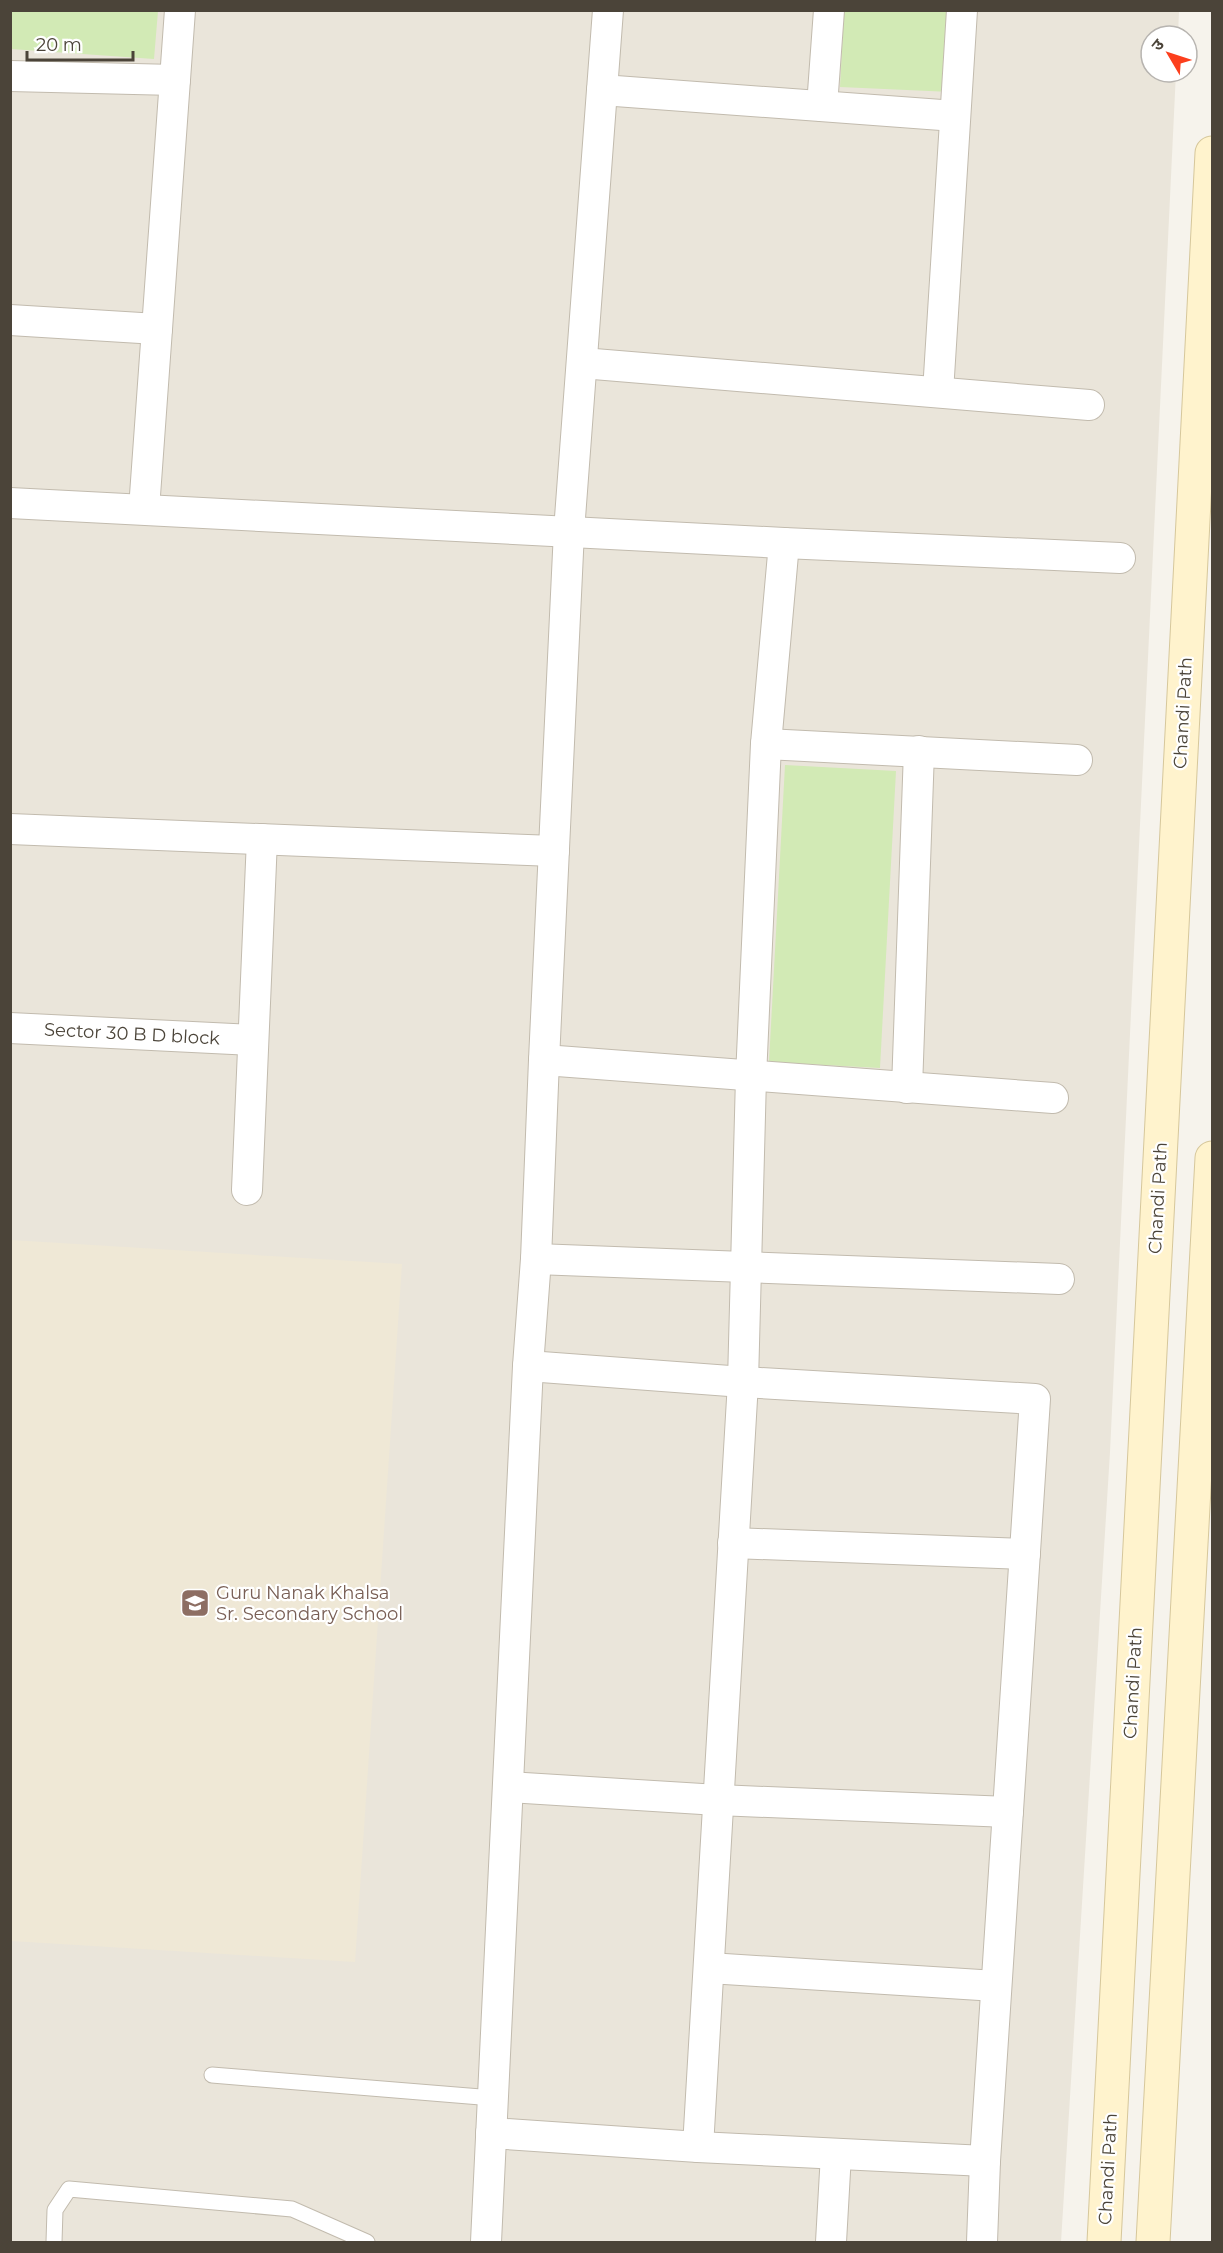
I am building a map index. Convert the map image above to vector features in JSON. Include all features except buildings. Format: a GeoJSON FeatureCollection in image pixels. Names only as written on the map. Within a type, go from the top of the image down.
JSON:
{"type":"FeatureCollection","features":[{"type":"Feature","properties":{"kind":"main road","name":"Chandi Path"},"geometry":{"type":"LineString","coordinates":[[1104,2242],[1212,153]]}},
{"type":"Feature","properties":{"kind":"main road"},"geometry":{"type":"LineString","coordinates":[[1153,2242],[1212,1158]]}},
{"type":"Feature","properties":{"kind":"street"},"geometry":{"type":"LineString","coordinates":[[144,509],[180,10]]}},
{"type":"Feature","properties":{"kind":"street"},"geometry":{"type":"LineString","coordinates":[[486,2242],[528,1366],[537,1259],[569,531],[608,10]]}},
{"type":"Feature","properties":{"kind":"street"},"geometry":{"type":"LineString","coordinates":[[822,106],[830,10]]}},
{"type":"Feature","properties":{"kind":"street"},"geometry":{"type":"LineString","coordinates":[[938,392],[962,10]]}},
{"type":"Feature","properties":{"kind":"street"},"geometry":{"type":"LineString","coordinates":[[10,76],[175,80]]}},
{"type":"Feature","properties":{"kind":"street"},"geometry":{"type":"LineString","coordinates":[[602,90],[955,116]]}},
{"type":"Feature","properties":{"kind":"street"},"geometry":{"type":"LineString","coordinates":[[10,320],[157,329]]}},
{"type":"Feature","properties":{"kind":"street"},"geometry":{"type":"LineString","coordinates":[[582,363],[1089,405]]}},
{"type":"Feature","properties":{"kind":"street"},"geometry":{"type":"LineString","coordinates":[[10,503],[1120,558]]}},
{"type":"Feature","properties":{"kind":"street"},"geometry":{"type":"LineString","coordinates":[[698,2147],[743,1382],[751,1077],[766,744],[784,543]]}},
{"type":"Feature","properties":{"kind":"street"},"geometry":{"type":"LineString","coordinates":[[766,744],[1077,760]]}},
{"type":"Feature","properties":{"kind":"street"},"geometry":{"type":"LineString","coordinates":[[907,1088],[919,752]]}},
{"type":"Feature","properties":{"kind":"street"},"geometry":{"type":"LineString","coordinates":[[10,829],[554,851]]}},
{"type":"Feature","properties":{"kind":"street"},"geometry":{"type":"LineString","coordinates":[[247,1190],[262,839]]}},
{"type":"Feature","properties":{"kind":"street","name":"Sector 30 B D block"},"geometry":{"type":"LineString","coordinates":[[10,1028],[254,1040]]}},
{"type":"Feature","properties":{"kind":"street"},"geometry":{"type":"LineString","coordinates":[[544,1060],[1053,1098]]}},
{"type":"Feature","properties":{"kind":"street"},"geometry":{"type":"LineString","coordinates":[[537,1259],[1059,1279]]}},
{"type":"Feature","properties":{"kind":"street"},"geometry":{"type":"LineString","coordinates":[[528,1366],[743,1382],[1035,1399],[996,1986],[982,2242]]}},
{"type":"Feature","properties":{"kind":"street"},"geometry":{"type":"LineString","coordinates":[[733,1543],[1025,1554]]}},
{"type":"Feature","properties":{"kind":"street"},"geometry":{"type":"LineString","coordinates":[[508,1787],[718,1800],[1008,1812]]}},
{"type":"Feature","properties":{"kind":"street"},"geometry":{"type":"LineString","coordinates":[[709,1968],[996,1986]]}},
{"type":"Feature","properties":{"kind":"street"},"geometry":{"type":"LineString","coordinates":[[491,2133],[698,2147],[985,2161]]}},
{"type":"Feature","properties":{"kind":"street"},"geometry":{"type":"LineString","coordinates":[[831,2242],[836,2154]]}},
{"type":"Feature","properties":{"kind":"lane"},"geometry":{"type":"LineString","coordinates":[[212,2075],[493,2098]]}},
{"type":"Feature","properties":{"kind":"lane"},"geometry":{"type":"LineString","coordinates":[[54,2242],[55,2211],[69,2189],[292,2209],[350,2238],[367,2242]]}},
{"type":"Feature","properties":{"kind":"shaded area"},"geometry":{"type":"Polygon","coordinates":[[[11,11],[1179,11],[1178,24],[1139,24],[1139,84],[1175,84],[1110,1452],[1061,2242],[11,2242],[11,11]]]}},
{"type":"Feature","properties":{"kind":"shaded area","name":"Guru Nanak Khalsa Sr. Secondary School"},"geometry":{"type":"Polygon","coordinates":[[[11,1240],[402,1264],[355,1962],[11,1941],[11,1240]]]}},
{"type":"Feature","properties":{"kind":"green space"},"geometry":{"type":"Polygon","coordinates":[[[10,11],[158,11],[154,59],[11,49],[10,11]]]}},
{"type":"Feature","properties":{"kind":"green space"},"geometry":{"type":"Polygon","coordinates":[[[844,11],[956,11],[951,92],[840,87],[844,11]]]}},
{"type":"Feature","properties":{"kind":"green space"},"geometry":{"type":"Polygon","coordinates":[[[785,765],[896,771],[880,1068],[769,1062],[785,765]]]}},
{"type":"Feature","properties":{"kind":"place","name":"Guru Nanak Khalsa Sr. Secondary School"},"geometry":{"type":"Point","coordinates":[195,1603]}}]}
